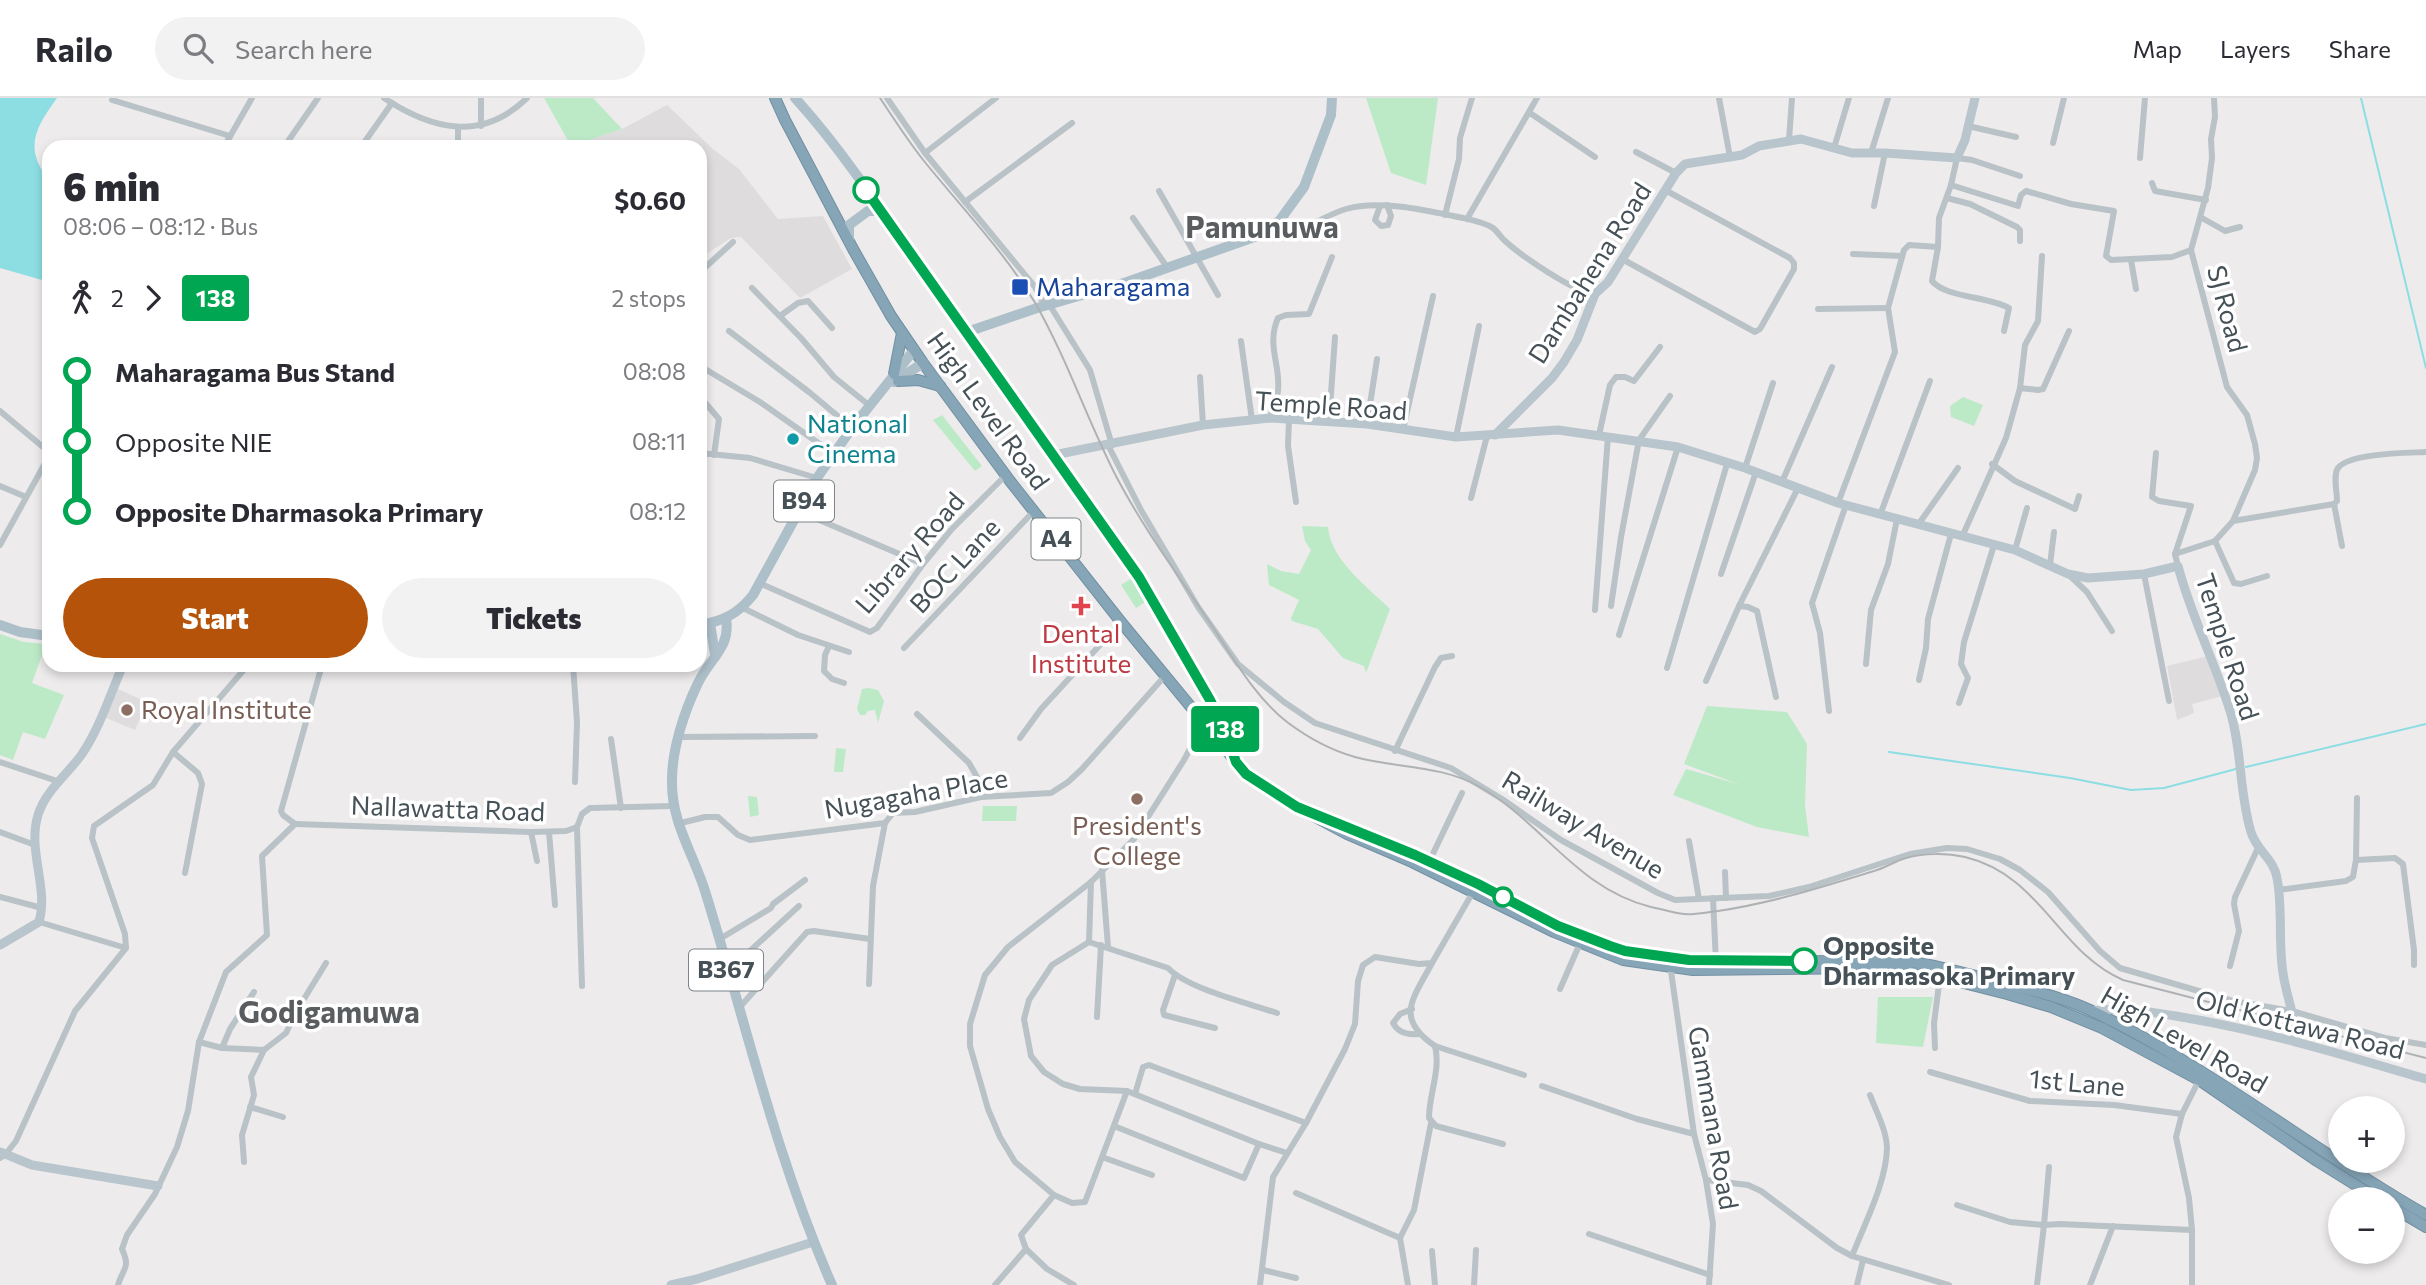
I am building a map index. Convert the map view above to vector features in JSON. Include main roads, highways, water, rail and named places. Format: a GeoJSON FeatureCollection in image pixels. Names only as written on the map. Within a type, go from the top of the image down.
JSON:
{"type":"FeatureCollection","features":[{"type":"Feature","properties":{"kind":"highway","name":"High Level Road"},"geometry":{"type":"LineString","coordinates":[[775,98],[849,242],[923,363],[1006,475],[1164,677],[1246,774],[1297,807],[1347,834],[1476,888],[1558,926],[1581,940],[1670,963],[1886,968],[1940,977],[2029,1000],[2083,1019],[2201,1076],[2317,1161],[2359,1187]]}},
{"type":"Feature","properties":{"kind":"highway"},"geometry":{"type":"LineString","coordinates":[[902,332],[893,380],[918,380],[940,386]]}},
{"type":"Feature","properties":{"kind":"highway","name":"High Level Road"},"geometry":{"type":"LineString","coordinates":[[1297,807],[1429,862],[1476,888]]}},
{"type":"Feature","properties":{"kind":"highway","name":"High Level Road"},"geometry":{"type":"LineString","coordinates":[[1717,965],[1913,962],[2019,987],[2092,1010],[2426,1215]]}},
{"type":"Feature","properties":{"kind":"highway"},"geometry":{"type":"LineString","coordinates":[[2405,1215],[2426,1227]]}},
{"type":"Feature","properties":{"kind":"main road"},"geometry":{"type":"LineString","coordinates":[[795,98],[819,126],[881,211],[1139,577],[1210,700],[1224,727],[1236,762]]}},
{"type":"Feature","properties":{"kind":"main road"},"geometry":{"type":"LineString","coordinates":[[967,332],[1127,282],[1260,235],[1280,220],[1304,187],[1331,115],[1332,98]]}},
{"type":"Feature","properties":{"kind":"main road"},"geometry":{"type":"LineString","coordinates":[[849,242],[849,225],[868,211],[881,211]]}},
{"type":"Feature","properties":{"kind":"main road","name":"B94"},"geometry":{"type":"LineString","coordinates":[[707,623],[726,618],[743,608],[817,478],[852,428],[893,380],[914,350]]}},
{"type":"Feature","properties":{"kind":"main road","name":"B94"},"geometry":{"type":"LineString","coordinates":[[893,380],[923,363]]}},
{"type":"Feature","properties":{"kind":"main road","name":"B367"},"geometry":{"type":"LineString","coordinates":[[707,668],[726,641],[726,618]]}},
{"type":"Feature","properties":{"kind":"main road"},"geometry":{"type":"LineString","coordinates":[[0,625],[20,632],[42,635]]}},
{"type":"Feature","properties":{"kind":"main road"},"geometry":{"type":"LineString","coordinates":[[707,630],[715,655]]}},
{"type":"Feature","properties":{"kind":"main road","name":"B367"},"geometry":{"type":"LineString","coordinates":[[704,672],[697,684],[679,737],[672,778],[673,806],[677,824],[704,888],[779,1147],[813,1242],[832,1285]]}},
{"type":"Feature","properties":{"kind":"main road"},"geometry":{"type":"LineString","coordinates":[[1193,712],[1205,712],[1210,700]]}},
{"type":"Feature","properties":{"kind":"water"},"geometry":{"type":"Polygon","coordinates":[[[0,98],[57,98],[38,128],[35,138],[36,158],[42,170],[42,280],[0,268],[0,98]]]}},
{"type":"Feature","properties":{"kind":"waterway"},"geometry":{"type":"LineString","coordinates":[[2361,98],[2426,368]]}},
{"type":"Feature","properties":{"kind":"waterway"},"geometry":{"type":"LineString","coordinates":[[2246,767],[2426,724]]}},
{"type":"Feature","properties":{"kind":"waterway"},"geometry":{"type":"LineString","coordinates":[[1889,752],[2070,778],[2131,790],[2164,788],[2236,769]]}},
{"type":"Feature","properties":{"kind":"railway"},"geometry":{"type":"LineString","coordinates":[[880,98],[918,153],[995,246],[1034,301],[1057,345],[1117,478],[1164,555],[1265,702],[1303,733],[1328,747],[1355,757],[1433,770],[1464,779],[1500,800],[1601,885],[1624,898],[1651,907],[1684,914],[1718,911],[1797,894],[1878,870],[1913,856],[1936,854],[1965,857],[1991,866],[2013,880],[2082,952],[2123,980],[2426,1058]]}},
{"type":"Feature","properties":{"kind":"place","name":"Maharagama"},"geometry":{"type":"Point","coordinates":[1020,287]}},
{"type":"Feature","properties":{"kind":"place","name":"National Cinema"},"geometry":{"type":"Point","coordinates":[793,439]}},
{"type":"Feature","properties":{"kind":"place","name":"Dental Institute"},"geometry":{"type":"Point","coordinates":[1081,606]}},
{"type":"Feature","properties":{"kind":"place","name":"Royal Institute"},"geometry":{"type":"Point","coordinates":[127,710]}},
{"type":"Feature","properties":{"kind":"place","name":"President's College"},"geometry":{"type":"Point","coordinates":[1137,799]}},
{"type":"Feature","properties":{"kind":"place","name":"Opposite Dharmasoka Primary"},"geometry":{"type":"Point","coordinates":[1804,961]}},
{"type":"Feature","properties":{"kind":"district","name":"Pamunuwa"},"geometry":{"type":"Point","coordinates":[1262,228]}},
{"type":"Feature","properties":{"kind":"district","name":"Godigamuwa"},"geometry":{"type":"Point","coordinates":[329,1013]}}]}
